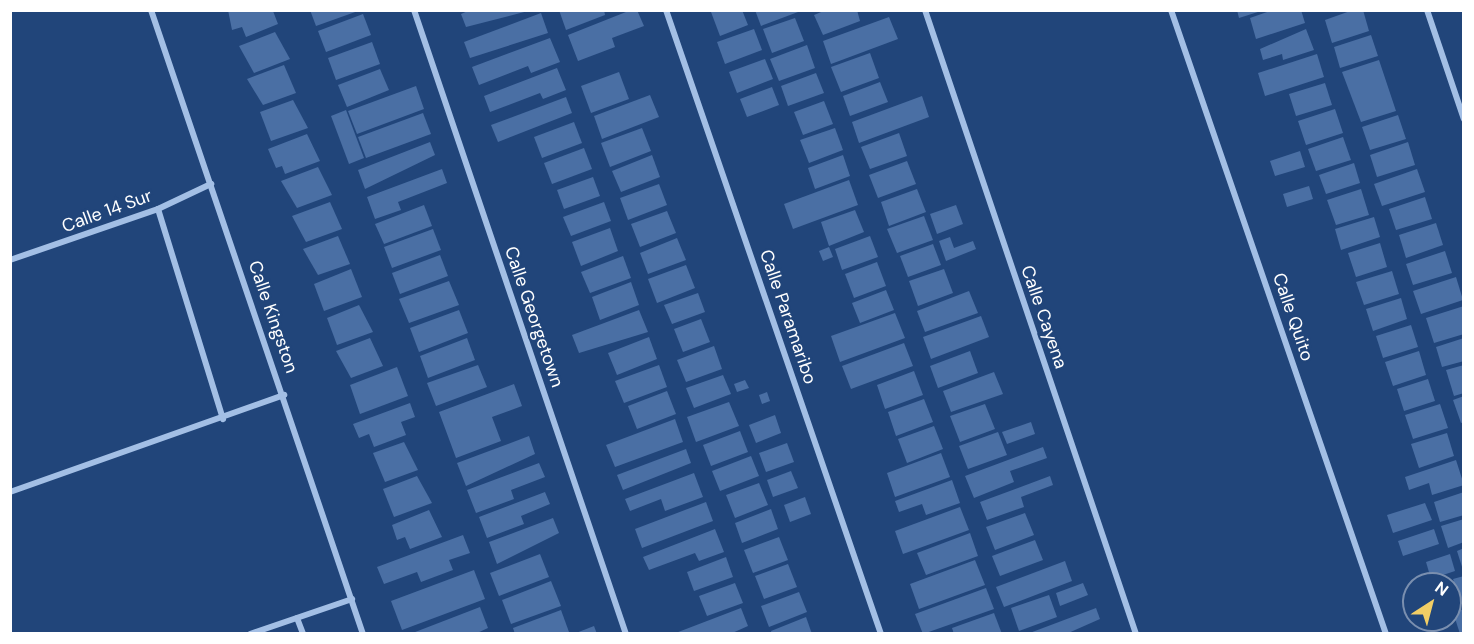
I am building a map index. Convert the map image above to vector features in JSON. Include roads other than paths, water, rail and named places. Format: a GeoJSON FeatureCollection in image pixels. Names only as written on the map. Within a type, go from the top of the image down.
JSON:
{"type":"FeatureCollection","features":[{"type":"Feature","properties":{"kind":"street","name":"Calle Kingston"},"geometry":{"type":"LineString","coordinates":[[151,10],[284,394],[363,633]]}},
{"type":"Feature","properties":{"kind":"street","name":"Calle Georgetown"},"geometry":{"type":"LineString","coordinates":[[414,10],[626,633]]}},
{"type":"Feature","properties":{"kind":"street","name":"Calle Paramaribo"},"geometry":{"type":"LineString","coordinates":[[666,10],[881,633]]}},
{"type":"Feature","properties":{"kind":"street","name":"Calle Cayena"},"geometry":{"type":"LineString","coordinates":[[925,10],[1136,633]]}},
{"type":"Feature","properties":{"kind":"street","name":"Calle Quito"},"geometry":{"type":"LineString","coordinates":[[1171,10],[1386,633]]}},
{"type":"Feature","properties":{"kind":"street"},"geometry":{"type":"LineString","coordinates":[[1427,10],[1464,119]]}},
{"type":"Feature","properties":{"kind":"street","name":"Calle 14 Sur"},"geometry":{"type":"LineString","coordinates":[[10,260],[158,209],[211,184]]}},
{"type":"Feature","properties":{"kind":"street"},"geometry":{"type":"LineString","coordinates":[[158,209],[223,418]]}},
{"type":"Feature","properties":{"kind":"street"},"geometry":{"type":"LineString","coordinates":[[10,492],[223,418],[284,394]]}},
{"type":"Feature","properties":{"kind":"street"},"geometry":{"type":"LineString","coordinates":[[250,633],[352,599]]}},
{"type":"Feature","properties":{"kind":"street"},"geometry":{"type":"LineString","coordinates":[[297,618],[303,633]]}}]}
